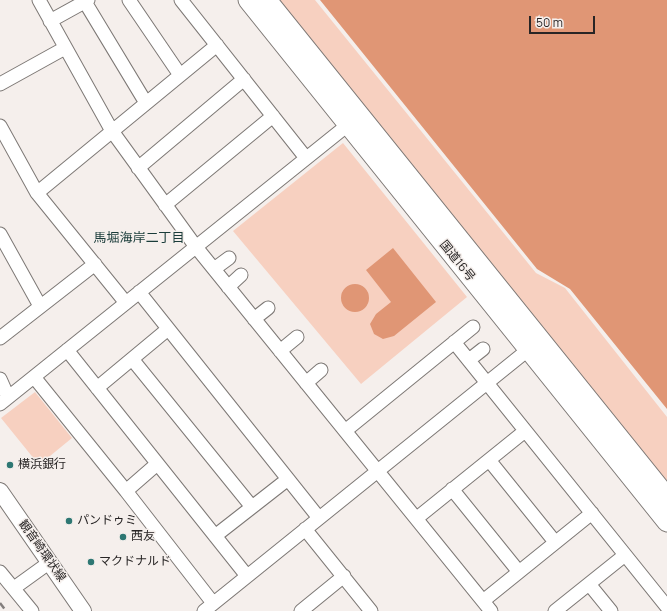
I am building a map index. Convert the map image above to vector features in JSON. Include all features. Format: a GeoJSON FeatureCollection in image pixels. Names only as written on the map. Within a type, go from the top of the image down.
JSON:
{"type":"FeatureCollection","features":[{"type":"Feature","properties":{"kind":"highway","name":"国道16号"},"geometry":{"type":"LineString","coordinates":[[248,0],[354,120]]}},
{"type":"Feature","properties":{"kind":"highway","name":"国道16号"},"geometry":{"type":"LineString","coordinates":[[267,0],[354,120],[534,345],[667,522]]}},
{"type":"Feature","properties":{"kind":"highway","name":"国道16号"},"geometry":{"type":"LineString","coordinates":[[534,345],[667,497]]}},
{"type":"Feature","properties":{"kind":"main road","name":"観音崎環状線"},"geometry":{"type":"LineString","coordinates":[[0,491],[83,611]]}},
{"type":"Feature","properties":{"kind":"street"},"geometry":{"type":"LineString","coordinates":[[38,0],[112,131],[196,247],[487,606],[519,572],[592,513]]}},
{"type":"Feature","properties":{"kind":"street"},"geometry":{"type":"LineString","coordinates":[[129,0],[180,75]]}},
{"type":"Feature","properties":{"kind":"street"},"geometry":{"type":"LineString","coordinates":[[181,0],[306,158]]}},
{"type":"Feature","properties":{"kind":"street"},"geometry":{"type":"LineString","coordinates":[[50,21],[86,1],[146,103]]}},
{"type":"Feature","properties":{"kind":"street"},"geometry":{"type":"LineString","coordinates":[[37,193],[217,45]]}},
{"type":"Feature","properties":{"kind":"street"},"geometry":{"type":"LineString","coordinates":[[0,84],[65,48]]}},
{"type":"Feature","properties":{"kind":"street"},"geometry":{"type":"LineString","coordinates":[[138,168],[244,79]]}},
{"type":"Feature","properties":{"kind":"street"},"geometry":{"type":"LineString","coordinates":[[166,205],[274,116]]}},
{"type":"Feature","properties":{"kind":"street"},"geometry":{"type":"LineString","coordinates":[[0,379],[4,401],[354,120]]}},
{"type":"Feature","properties":{"kind":"street"},"geometry":{"type":"LineString","coordinates":[[0,126],[3,139],[37,193],[126,303]]}},
{"type":"Feature","properties":{"kind":"street"},"geometry":{"type":"LineString","coordinates":[[0,234],[40,306]]}},
{"type":"Feature","properties":{"kind":"street"},"geometry":{"type":"LineString","coordinates":[[214,270],[229,258]]}},
{"type":"Feature","properties":{"kind":"street"},"geometry":{"type":"LineString","coordinates":[[0,338],[95,264]]}},
{"type":"Feature","properties":{"kind":"street"},"geometry":{"type":"LineString","coordinates":[[228,286],[241,275]]}},
{"type":"Feature","properties":{"kind":"street"},"geometry":{"type":"LineString","coordinates":[[139,292],[319,518]]}},
{"type":"Feature","properties":{"kind":"street"},"geometry":{"type":"LineString","coordinates":[[254,319],[268,308]]}},
{"type":"Feature","properties":{"kind":"street"},"geometry":{"type":"LineString","coordinates":[[345,431],[473,327]]}},
{"type":"Feature","properties":{"kind":"street"},"geometry":{"type":"LineString","coordinates":[[97,388],[168,329]]}},
{"type":"Feature","properties":{"kind":"street"},"geometry":{"type":"LineString","coordinates":[[280,351],[297,337]]}},
{"type":"Feature","properties":{"kind":"street"},"geometry":{"type":"LineString","coordinates":[[454,342],[667,607]]}},
{"type":"Feature","properties":{"kind":"street"},"geometry":{"type":"LineString","coordinates":[[34,377],[126,491],[208,607],[534,345]]}},
{"type":"Feature","properties":{"kind":"street"},"geometry":{"type":"LineString","coordinates":[[67,350],[247,576]]}},
{"type":"Feature","properties":{"kind":"street"},"geometry":{"type":"LineString","coordinates":[[469,360],[482,350]]}},
{"type":"Feature","properties":{"kind":"street"},"geometry":{"type":"LineString","coordinates":[[132,359],[252,507]]}},
{"type":"Feature","properties":{"kind":"street"},"geometry":{"type":"LineString","coordinates":[[306,383],[321,370]]}},
{"type":"Feature","properties":{"kind":"street"},"geometry":{"type":"LineString","coordinates":[[417,518],[525,430]]}},
{"type":"Feature","properties":{"kind":"street"},"geometry":{"type":"LineString","coordinates":[[489,460],[555,542]]}},
{"type":"Feature","properties":{"kind":"street"},"geometry":{"type":"LineString","coordinates":[[126,491],[157,464]]}},
{"type":"Feature","properties":{"kind":"street"},"geometry":{"type":"LineString","coordinates":[[215,536],[288,479]]}},
{"type":"Feature","properties":{"kind":"street"},"geometry":{"type":"LineString","coordinates":[[452,490],[519,572]]}},
{"type":"Feature","properties":{"kind":"street"},"geometry":{"type":"LineString","coordinates":[[306,529],[371,611]]}},
{"type":"Feature","properties":{"kind":"street"},"geometry":{"type":"LineString","coordinates":[[556,611],[625,555]]}},
{"type":"Feature","properties":{"kind":"street"},"geometry":{"type":"LineString","coordinates":[[14,588],[50,562]]}},
{"type":"Feature","properties":{"kind":"street"},"geometry":{"type":"LineString","coordinates":[[0,572],[32,611]]}},
{"type":"Feature","properties":{"kind":"street"},"geometry":{"type":"LineString","coordinates":[[301,611],[344,576]]}},
{"type":"Feature","properties":{"kind":"street"},"geometry":{"type":"LineString","coordinates":[[589,584],[611,611]]}},
{"type":"Feature","properties":{"kind":"shaded area"},"geometry":{"type":"Polygon","coordinates":[[[279,0],[315,0],[536,273],[565,288],[667,417],[667,482],[279,0]]]}},
{"type":"Feature","properties":{"kind":"shaded area"},"geometry":{"type":"Polygon","coordinates":[[[320,0],[667,0],[667,409],[570,289],[537,269],[320,0]]]}},
{"type":"Feature","properties":{"kind":"shaded area"},"geometry":{"type":"Polygon","coordinates":[[[343,143],[467,297],[361,384],[233,231],[343,143]]]}},
{"type":"Feature","properties":{"kind":"shaded area"},"geometry":{"type":"Polygon","coordinates":[[[393,248],[436,302],[394,336],[383,339],[374,334],[370,324],[376,314],[391,302],[366,270],[393,248]]]}},
{"type":"Feature","properties":{"kind":"shaded area"},"geometry":{"type":"Polygon","coordinates":[[[355,284],[365,288],[369,298],[365,308],[355,312],[345,308],[341,298],[345,288],[355,284]]]}},
{"type":"Feature","properties":{"kind":"shaded area"},"geometry":{"type":"Polygon","coordinates":[[[35,392],[72,438],[39,465],[1,418],[35,392]]]}},
{"type":"Feature","properties":{"kind":"railway"},"geometry":{"type":"LineString","coordinates":[[0,603],[6,611]]}},
{"type":"Feature","properties":{"kind":"place","name":"横浜銀行"},"geometry":{"type":"Point","coordinates":[10,465]}},
{"type":"Feature","properties":{"kind":"place","name":"パンドゥミ"},"geometry":{"type":"Point","coordinates":[69,521]}},
{"type":"Feature","properties":{"kind":"place","name":"西友"},"geometry":{"type":"Point","coordinates":[123,537]}},
{"type":"Feature","properties":{"kind":"place","name":"マクドナルド"},"geometry":{"type":"Point","coordinates":[91,562]}},
{"type":"Feature","properties":{"kind":"district","name":"馬堀海岸二丁目"},"geometry":{"type":"Point","coordinates":[139,238]}}]}
